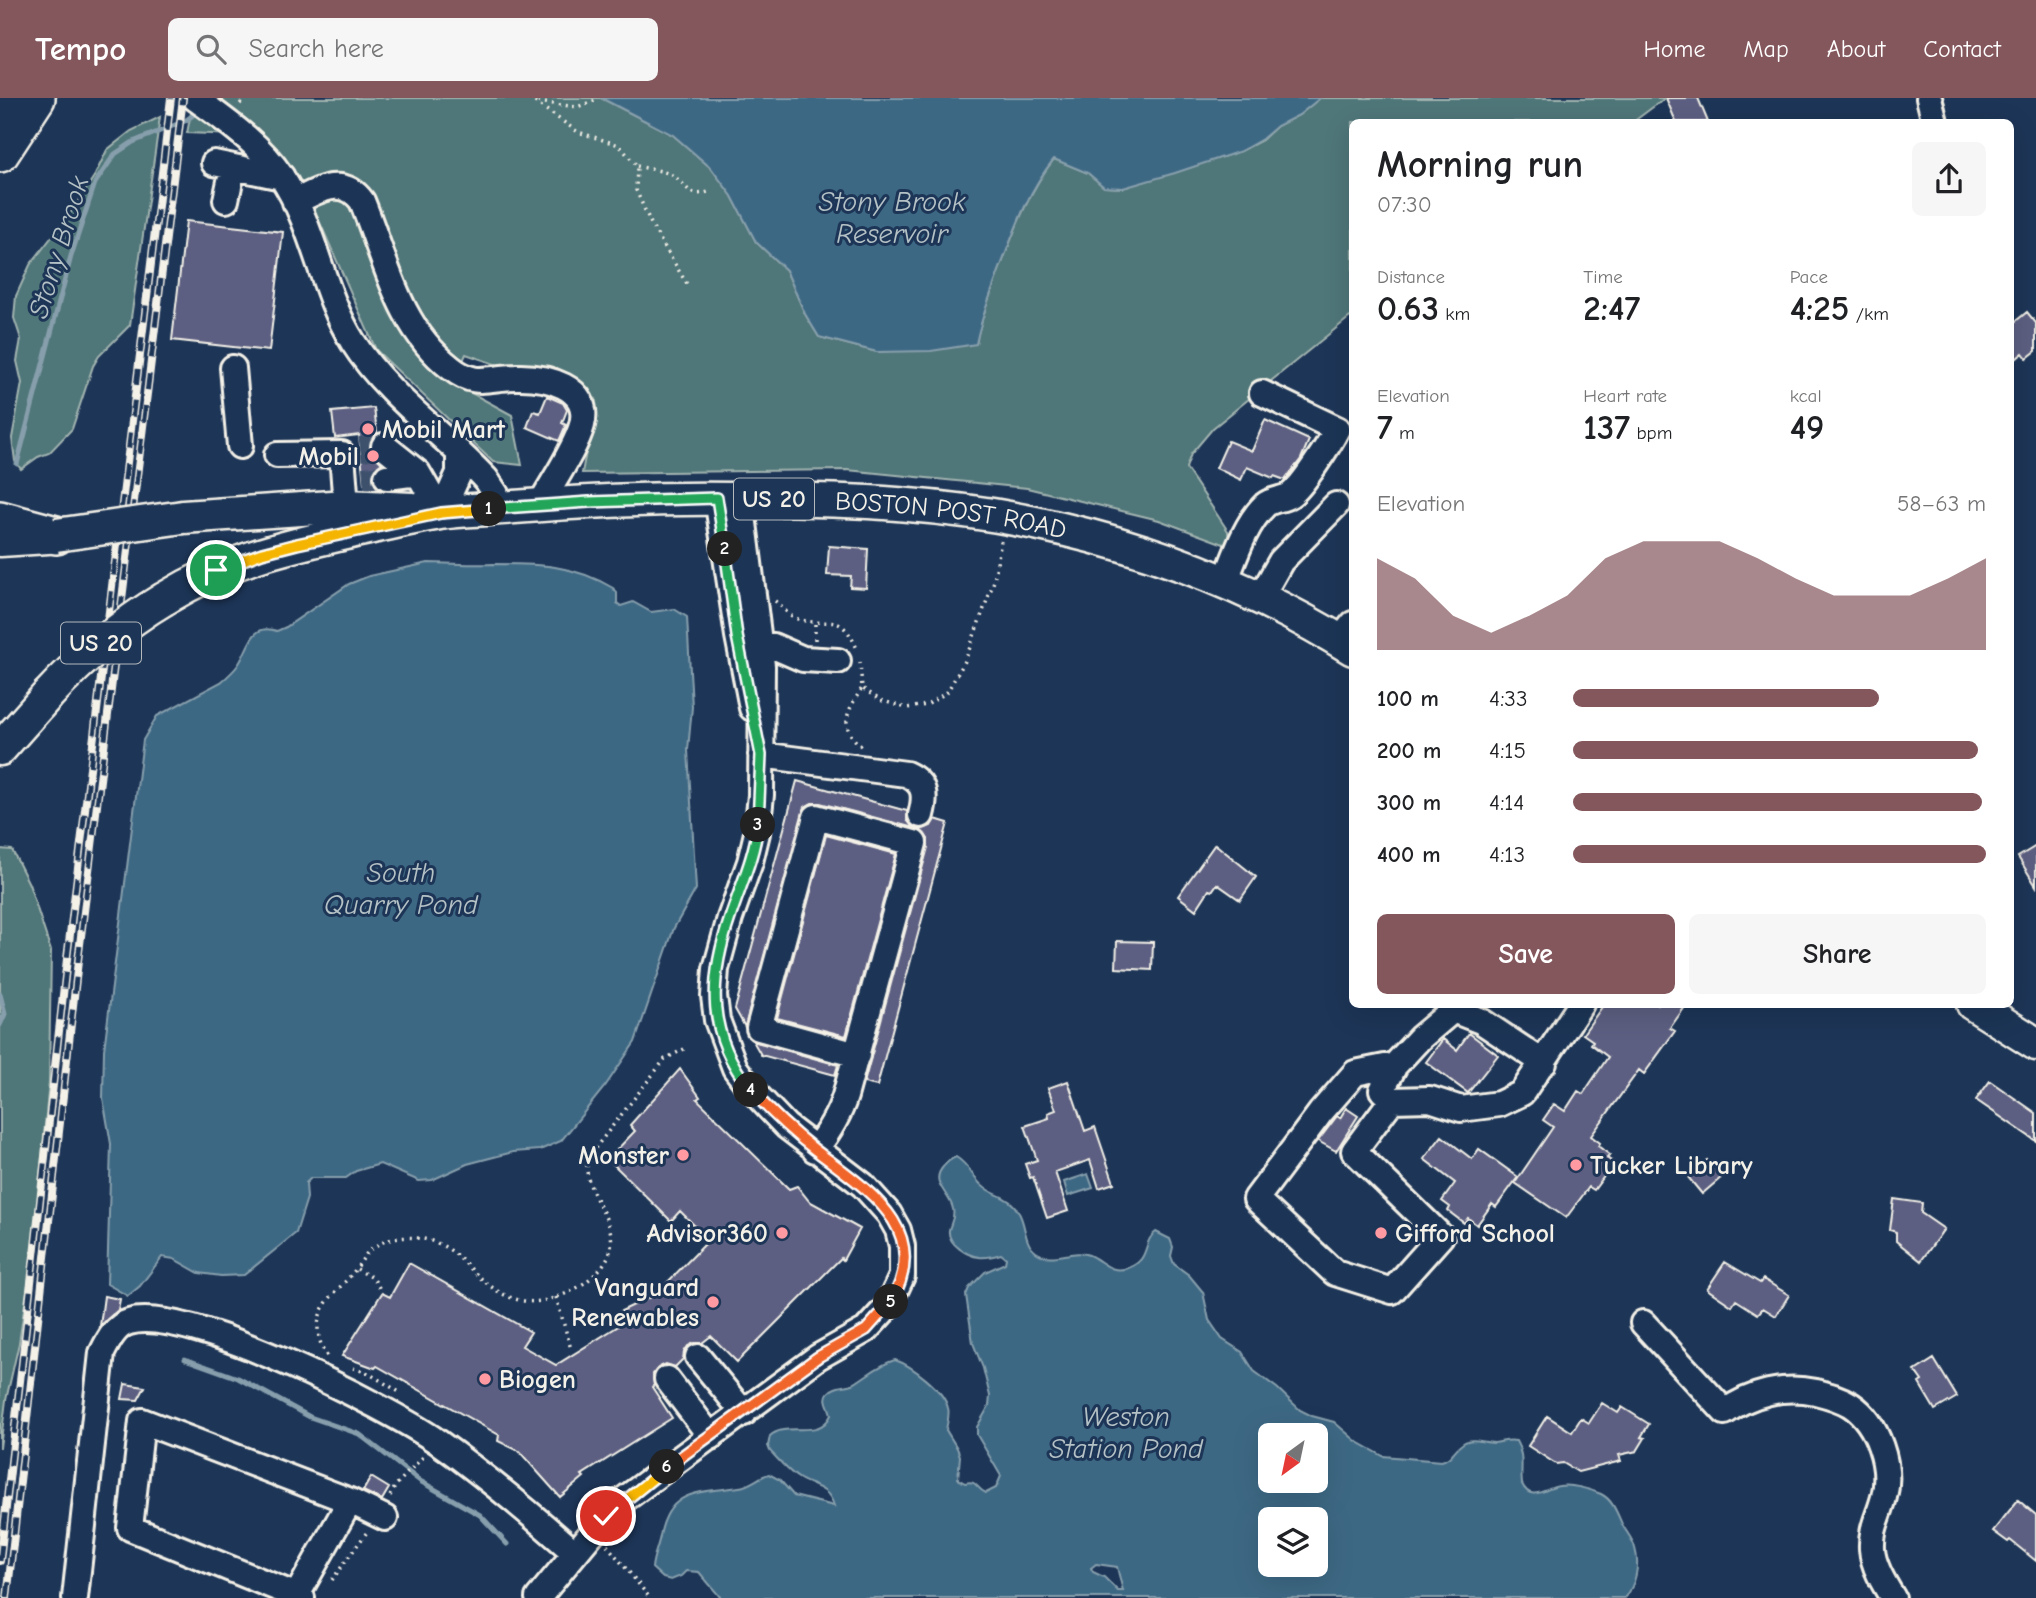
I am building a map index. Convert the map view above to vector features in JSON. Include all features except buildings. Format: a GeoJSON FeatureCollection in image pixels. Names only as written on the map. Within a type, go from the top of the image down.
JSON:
{"type":"FeatureCollection","features":[{"type":"Feature","properties":{"kind":"highway"},"geometry":{"type":"LineString","coordinates":[[0,104],[5,98]]}},
{"type":"Feature","properties":{"kind":"highway"},"geometry":{"type":"LineString","coordinates":[[0,153],[36,98]]}},
{"type":"Feature","properties":{"kind":"highway"},"geometry":{"type":"LineString","coordinates":[[0,520],[56,535]]}},
{"type":"Feature","properties":{"kind":"main road","name":"BOSTON POST ROAD"},"geometry":{"type":"LineString","coordinates":[[56,535],[183,517],[362,468],[393,507],[441,513]]}},
{"type":"Feature","properties":{"kind":"main road","name":"BOSTON POST ROAD"},"geometry":{"type":"LineString","coordinates":[[0,749],[76,665],[103,642],[164,599],[216,570],[262,553],[441,513],[541,505],[729,498],[889,503],[1013,519],[1112,542],[1190,568],[1348,638]]}},
{"type":"Feature","properties":{"kind":"main road","name":"US 20"},"geometry":{"type":"LineString","coordinates":[[0,540],[25,540],[56,535]]}},
{"type":"Feature","properties":{"kind":"main road"},"geometry":{"type":"LineString","coordinates":[[1979,1008],[2036,1044]]}},
{"type":"Feature","properties":{"kind":"street"},"geometry":{"type":"LineString","coordinates":[[195,98],[256,146],[282,177],[295,202],[334,304],[352,341],[399,396],[492,486],[499,509]]}},
{"type":"Feature","properties":{"kind":"street"},"geometry":{"type":"LineString","coordinates":[[1929,98],[1934,119]]}},
{"type":"Feature","properties":{"kind":"street"},"geometry":{"type":"LineString","coordinates":[[226,200],[224,165],[282,177]]}},
{"type":"Feature","properties":{"kind":"street"},"geometry":{"type":"LineString","coordinates":[[295,202],[329,186],[343,187],[356,193],[362,201],[389,279],[403,308],[425,341],[440,359],[456,372],[479,382],[516,377],[538,379],[564,385],[576,394],[582,408],[581,428],[541,505]]}},
{"type":"Feature","properties":{"kind":"street"},"geometry":{"type":"LineString","coordinates":[[233,368],[240,446]]}},
{"type":"Feature","properties":{"kind":"street"},"geometry":{"type":"LineString","coordinates":[[1225,582],[1242,541],[1263,507],[1294,491],[1337,429],[1262,393]]}},
{"type":"Feature","properties":{"kind":"street"},"geometry":{"type":"LineString","coordinates":[[441,513],[459,473],[459,452]]}},
{"type":"Feature","properties":{"kind":"street"},"geometry":{"type":"LineString","coordinates":[[277,455],[362,468],[418,473],[441,513]]}},
{"type":"Feature","properties":{"kind":"street"},"geometry":{"type":"LineString","coordinates":[[538,1598],[593,1532],[632,1493],[818,1357],[866,1330],[888,1306],[902,1276],[902,1246],[898,1230],[889,1214],[863,1185],[786,1126],[750,1088],[735,1068],[716,1020],[714,996],[721,945],[750,862],[757,833],[761,755],[761,645],[729,498]]}},
{"type":"Feature","properties":{"kind":"street"},"geometry":{"type":"LineString","coordinates":[[729,498],[737,636],[761,755]]}},
{"type":"Feature","properties":{"kind":"street"},"geometry":{"type":"LineString","coordinates":[[1260,598],[1281,561],[1336,505]]}},
{"type":"Feature","properties":{"kind":"street"},"geometry":{"type":"LineString","coordinates":[[761,645],[774,646],[803,659],[838,661]]}},
{"type":"Feature","properties":{"kind":"street"},"geometry":{"type":"LineString","coordinates":[[761,755],[906,774],[918,781],[925,792],[921,815]]}},
{"type":"Feature","properties":{"kind":"street"},"geometry":{"type":"LineString","coordinates":[[815,1150],[840,1111],[856,1055],[914,843],[816,817],[759,1028],[856,1055]]}},
{"type":"Feature","properties":{"kind":"street"},"geometry":{"type":"LineString","coordinates":[[1544,1063],[1482,1021],[1453,1010],[1420,1038],[1395,1065],[1382,1090],[1392,1100],[1430,1099],[1461,1109],[1499,1104],[1522,1093],[1544,1063],[1578,1008]]}},
{"type":"Feature","properties":{"kind":"street"},"geometry":{"type":"LineString","coordinates":[[1392,1100],[1354,1151],[1441,1236],[1392,1291],[1335,1273],[1256,1199],[1321,1112],[1355,1073],[1395,1065]]}},
{"type":"Feature","properties":{"kind":"street"},"geometry":{"type":"LineString","coordinates":[[75,1598],[104,1409],[102,1353],[108,1340],[125,1323],[143,1319],[216,1335],[335,1384],[410,1424],[525,1508],[575,1553]]}},
{"type":"Feature","properties":{"kind":"street"},"geometry":{"type":"LineString","coordinates":[[1643,1323],[1725,1412],[1741,1401],[1773,1391],[1797,1388],[1831,1395],[1853,1406],[1870,1424],[1882,1450],[1886,1477],[1884,1497],[1873,1524],[1872,1551],[1882,1581],[1893,1598]]}},
{"type":"Feature","properties":{"kind":"street"},"geometry":{"type":"LineString","coordinates":[[698,1357],[744,1413]]}},
{"type":"Feature","properties":{"kind":"street"},"geometry":{"type":"LineString","coordinates":[[667,1379],[711,1437]]}},
{"type":"Feature","properties":{"kind":"street"},"geometry":{"type":"LineString","coordinates":[[350,1501],[300,1597],[130,1528],[142,1421],[350,1501],[382,1516]]}},
{"type":"Feature","properties":{"kind":"path"},"geometry":{"type":"LineString","coordinates":[[529,98],[578,132],[620,145],[637,166],[672,175],[690,193],[703,194],[711,191]]}},
{"type":"Feature","properties":{"kind":"path"},"geometry":{"type":"LineString","coordinates":[[536,102],[577,107],[596,100]]}},
{"type":"Feature","properties":{"kind":"path"},"geometry":{"type":"LineString","coordinates":[[637,166],[636,190],[652,226],[688,286]]}},
{"type":"Feature","properties":{"kind":"path"},"geometry":{"type":"LineString","coordinates":[[766,599],[776,601],[796,618],[827,621],[842,626],[849,633],[858,651],[865,691],[880,700],[901,707],[922,707],[938,700],[947,692],[965,661],[996,575],[1000,541]]}},
{"type":"Feature","properties":{"kind":"path"},"geometry":{"type":"LineString","coordinates":[[332,1361],[319,1340],[317,1329],[320,1316],[325,1304],[357,1269],[365,1256],[379,1245],[418,1238],[436,1242],[453,1252],[484,1282],[504,1294],[524,1301],[556,1297],[596,1274],[610,1248],[610,1228],[586,1172],[589,1156],[665,1059],[686,1048]]}},
{"type":"Feature","properties":{"kind":"path"},"geometry":{"type":"LineString","coordinates":[[357,1269],[373,1278],[380,1289]]}},
{"type":"Feature","properties":{"kind":"path"},"geometry":{"type":"LineString","coordinates":[[556,1297],[571,1349]]}},
{"type":"Feature","properties":{"kind":"path"},"geometry":{"type":"LineString","coordinates":[[343,1366],[368,1373],[410,1399]]}},
{"type":"Feature","properties":{"kind":"path"},"geometry":{"type":"LineString","coordinates":[[327,1588],[382,1516],[396,1485],[428,1453]]}},
{"type":"Feature","properties":{"kind":"path"},"geometry":{"type":"LineString","coordinates":[[593,1532],[605,1542],[650,1598]]}},
{"type":"Feature","properties":{"kind":"green space"},"geometry":{"type":"Polygon","coordinates":[[[194,98],[601,98],[673,135],[711,168],[732,196],[756,242],[786,270],[805,314],[819,337],[877,352],[976,343],[980,324],[1016,227],[1029,199],[1054,159],[1088,173],[1104,187],[1123,188],[1241,151],[1262,140],[1277,126],[1299,115],[1320,98],[1665,98],[1637,119],[1349,119],[1349,318],[1213,428],[1191,454],[1186,468],[1228,531],[1229,546],[1159,520],[1027,488],[847,470],[582,473],[596,399],[466,354],[453,383],[512,415],[522,465],[493,462],[376,350],[322,227],[295,175],[261,136],[187,133],[194,98]]]}},
{"type":"Feature","properties":{"kind":"green space"},"geometry":{"type":"Polygon","coordinates":[[[160,117],[130,325],[99,356],[93,366],[72,429],[49,453],[21,469],[15,461],[12,438],[22,383],[17,361],[21,339],[14,318],[16,296],[30,265],[71,212],[95,175],[107,150],[131,131],[160,117]]]}},
{"type":"Feature","properties":{"kind":"green space"},"geometry":{"type":"Polygon","coordinates":[[[0,849],[12,850],[29,884],[51,951],[49,1081],[39,1210],[0,1448],[0,849]]]}},
{"type":"Feature","properties":{"kind":"water","name":"Stony Brook Reservoir"},"geometry":{"type":"Polygon","coordinates":[[[601,98],[1320,98],[1299,115],[1277,126],[1262,139],[1241,151],[1123,188],[1104,187],[1088,173],[1054,159],[1036,185],[1016,227],[986,307],[976,344],[931,351],[877,352],[819,337],[805,314],[786,270],[756,242],[732,196],[711,168],[673,135],[601,98]]]}},
{"type":"Feature","properties":{"kind":"water","name":"South Quarry Pond"},"geometry":{"type":"Polygon","coordinates":[[[428,563],[555,567],[583,574],[613,588],[617,593],[617,603],[621,606],[633,602],[651,612],[674,609],[687,617],[692,707],[688,750],[696,889],[674,928],[635,1042],[606,1085],[561,1141],[540,1150],[513,1152],[467,1164],[432,1180],[419,1181],[380,1164],[356,1171],[346,1178],[311,1178],[306,1183],[307,1198],[296,1233],[244,1275],[199,1273],[174,1259],[162,1257],[140,1286],[128,1296],[107,1284],[111,1144],[103,1098],[104,1050],[143,740],[157,716],[221,682],[230,674],[256,633],[268,629],[277,631],[286,627],[349,584],[369,576],[428,563]]]}},
{"type":"Feature","properties":{"kind":"water","name":"Weston Station Pond"},"geometry":{"type":"Polygon","coordinates":[[[956,1157],[985,1188],[1016,1208],[1029,1244],[1042,1255],[1049,1257],[1083,1253],[1111,1268],[1122,1269],[1135,1265],[1140,1260],[1149,1240],[1156,1232],[1170,1239],[1174,1264],[1189,1275],[1203,1292],[1209,1320],[1222,1339],[1242,1352],[1254,1371],[1300,1410],[1334,1422],[1356,1441],[1383,1456],[1441,1461],[1470,1440],[1494,1443],[1513,1440],[1520,1452],[1522,1484],[1530,1493],[1569,1486],[1601,1494],[1614,1507],[1635,1548],[1636,1575],[1628,1593],[1624,1598],[721,1598],[699,1572],[686,1571],[671,1580],[663,1578],[652,1568],[664,1520],[679,1501],[688,1496],[743,1486],[769,1474],[780,1480],[794,1496],[834,1506],[825,1491],[796,1476],[770,1451],[770,1436],[785,1430],[811,1429],[826,1423],[831,1415],[826,1398],[831,1390],[855,1383],[895,1360],[926,1379],[945,1401],[949,1413],[946,1430],[960,1456],[958,1479],[974,1484],[986,1493],[996,1488],[1001,1476],[977,1435],[977,1427],[989,1406],[990,1396],[973,1343],[966,1295],[969,1288],[985,1272],[1005,1263],[1006,1258],[1001,1254],[974,1256],[964,1252],[951,1240],[949,1230],[953,1209],[938,1178],[949,1161],[956,1157]],[[1096,1564],[1091,1568],[1093,1572],[1104,1577],[1118,1591],[1123,1591],[1117,1567],[1096,1564]]]}},
{"type":"Feature","properties":{"kind":"water"},"geometry":{"type":"Polygon","coordinates":[[[1088,1174],[1093,1188],[1068,1196],[1064,1182],[1088,1174]]]}},
{"type":"Feature","properties":{"kind":"waterway","name":"Stony Brook"},"geometry":{"type":"LineString","coordinates":[[17,464],[71,256],[95,183],[115,154],[133,142],[185,121],[200,110]]}},
{"type":"Feature","properties":{"kind":"waterway","name":"Stony Brook"},"geometry":{"type":"LineString","coordinates":[[0,994],[5,1014],[0,1025]]}},
{"type":"Feature","properties":{"kind":"waterway"},"geometry":{"type":"LineString","coordinates":[[185,1359],[238,1378],[310,1417],[359,1434],[420,1481],[480,1515],[507,1544]]}},
{"type":"Feature","properties":{"kind":"tunnel"},"geometry":{"type":"LineString","coordinates":[[360,449],[384,446]]}},
{"type":"Feature","properties":{"kind":"tunnel"},"geometry":{"type":"LineString","coordinates":[[363,479],[387,477]]}},
{"type":"Feature","properties":{"kind":"railway"},"geometry":{"type":"LineString","coordinates":[[0,1561],[67,959],[171,98]]}},
{"type":"Feature","properties":{"kind":"railway"},"geometry":{"type":"LineString","coordinates":[[7,1598],[78,961],[183,98]]}},
{"type":"Feature","properties":{"kind":"place","name":"Mobil Mart"},"geometry":{"type":"Point","coordinates":[368,429]}},
{"type":"Feature","properties":{"kind":"place","name":"Mobil"},"geometry":{"type":"Point","coordinates":[373,456]}},
{"type":"Feature","properties":{"kind":"place","name":"Monster"},"geometry":{"type":"Point","coordinates":[683,1155]}},
{"type":"Feature","properties":{"kind":"place","name":"Tucker Library"},"geometry":{"type":"Point","coordinates":[1576,1165]}},
{"type":"Feature","properties":{"kind":"place","name":"Advisor360"},"geometry":{"type":"Point","coordinates":[782,1233]}},
{"type":"Feature","properties":{"kind":"place","name":"Gifford School"},"geometry":{"type":"Point","coordinates":[1381,1233]}},
{"type":"Feature","properties":{"kind":"place","name":"Vanguard Renewables"},"geometry":{"type":"Point","coordinates":[713,1302]}},
{"type":"Feature","properties":{"kind":"place","name":"Biogen"},"geometry":{"type":"Point","coordinates":[485,1379]}},
{"type":"Feature","properties":{"kind":"route"},"geometry":{"type":"LineString","coordinates":[[216,570],[281,548],[441,513],[589,502],[717,498],[737,636],[761,755],[761,795],[757,833],[750,862],[721,945],[716,968],[716,1020],[735,1068],[767,1108],[815,1150],[863,1185],[889,1214],[898,1230],[902,1246],[902,1276],[888,1306],[866,1330],[818,1357],[689,1454],[641,1486],[606,1516]]}}]}
